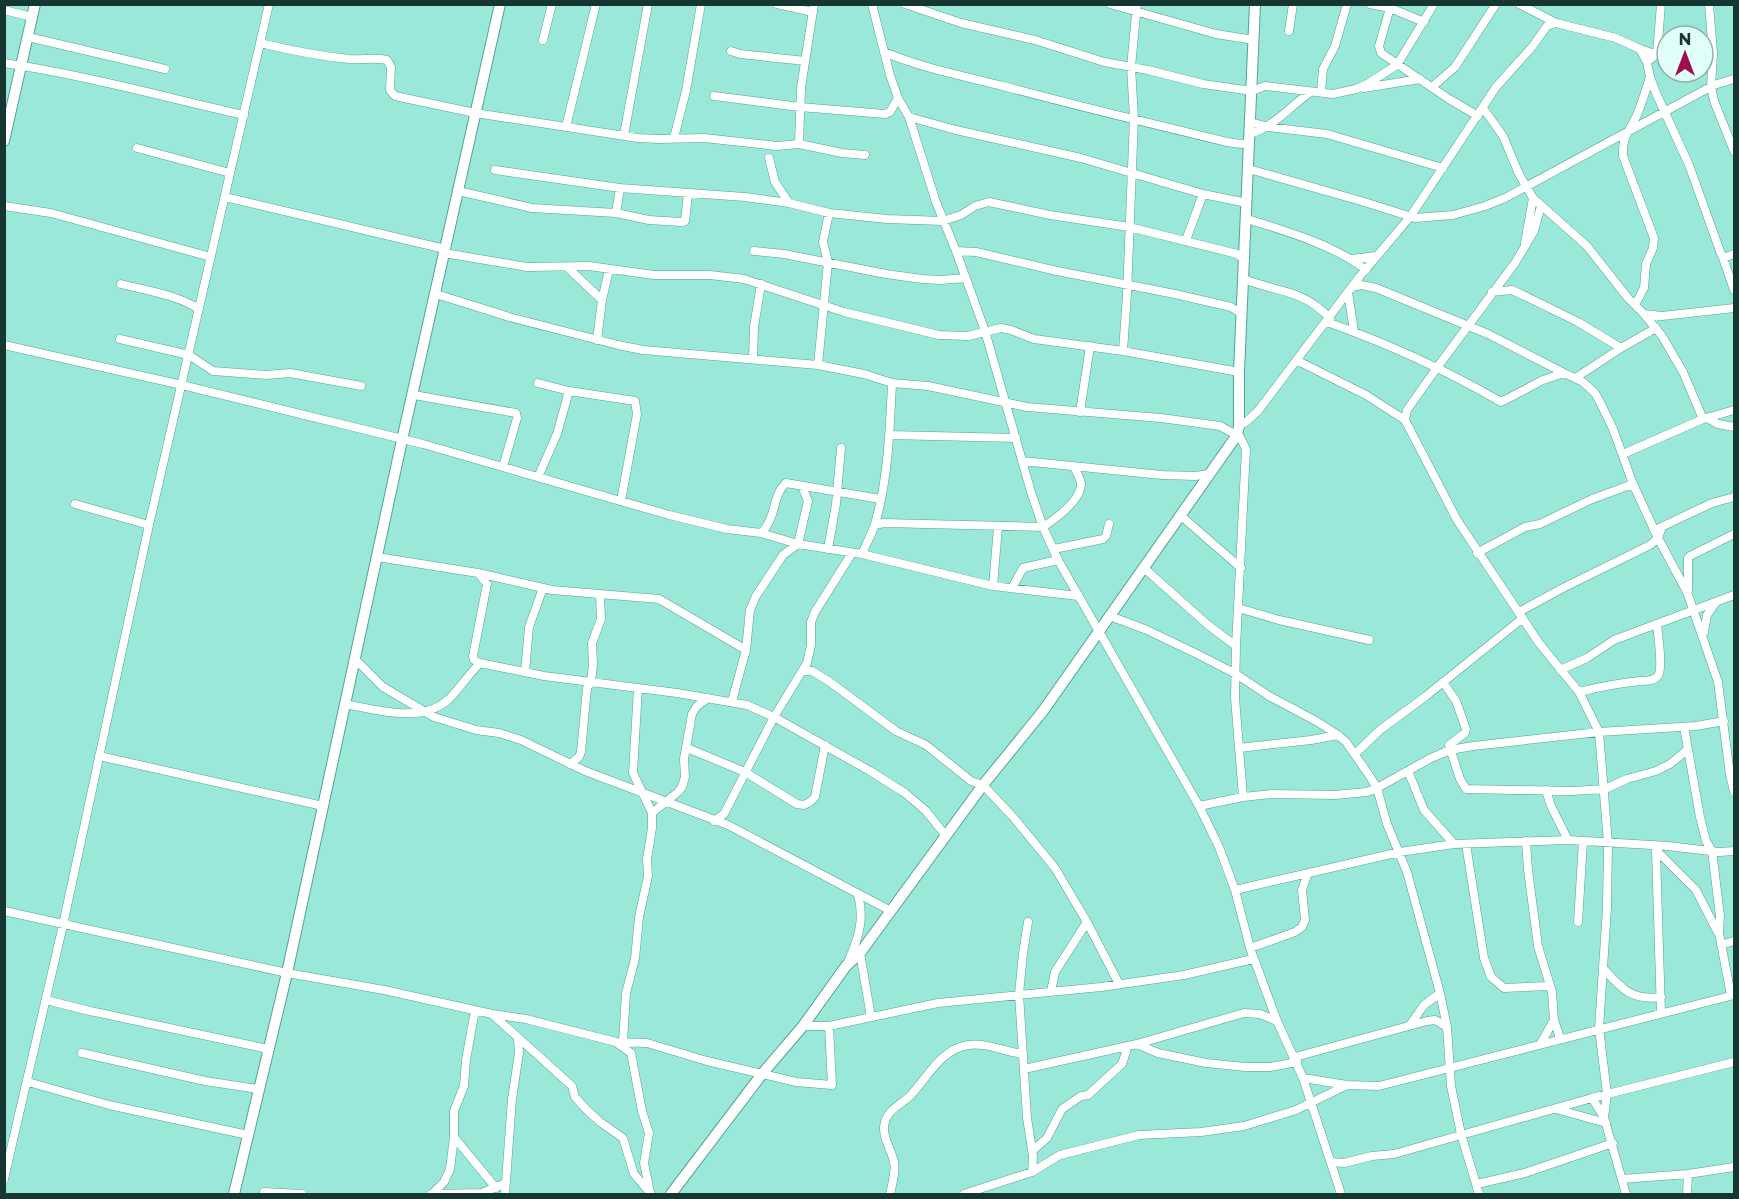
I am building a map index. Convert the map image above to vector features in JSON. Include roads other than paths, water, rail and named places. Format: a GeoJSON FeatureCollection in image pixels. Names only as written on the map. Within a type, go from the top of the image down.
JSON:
{"type":"FeatureCollection","features":[{"type":"Feature","properties":{"kind":"street"},"geometry":{"type":"LineString","coordinates":[[4,141],[35,4]]}},
{"type":"Feature","properties":{"kind":"street"},"geometry":{"type":"LineString","coordinates":[[4,1179],[63,925],[149,525],[269,4]]}},
{"type":"Feature","properties":{"kind":"street"},"geometry":{"type":"LineString","coordinates":[[234,1194],[287,973],[402,440],[414,395],[500,4]]}},
{"type":"Feature","properties":{"kind":"street"},"geometry":{"type":"LineString","coordinates":[[543,40],[552,4]]}},
{"type":"Feature","properties":{"kind":"street"},"geometry":{"type":"LineString","coordinates":[[566,127],[596,4]]}},
{"type":"Feature","properties":{"kind":"street"},"geometry":{"type":"LineString","coordinates":[[624,135],[648,4]]}},
{"type":"Feature","properties":{"kind":"street"},"geometry":{"type":"LineString","coordinates":[[674,138],[686,91],[701,4]]}},
{"type":"Feature","properties":{"kind":"street"},"geometry":{"type":"LineString","coordinates":[[777,4],[813,8],[800,107],[799,144]]}},
{"type":"Feature","properties":{"kind":"street"},"geometry":{"type":"LineString","coordinates":[[872,4],[898,98],[909,117],[943,221],[956,250],[985,331],[1043,527],[1058,560],[1098,633],[1199,806],[1219,847],[1235,890],[1253,959],[1277,1022],[1296,1059],[1341,1194]]}},
{"type":"Feature","properties":{"kind":"street"},"geometry":{"type":"LineString","coordinates":[[905,4],[961,23],[1035,40],[1104,62],[1203,84],[1252,91],[1265,86],[1333,94],[1420,79]]}},
{"type":"Feature","properties":{"kind":"street"},"geometry":{"type":"LineString","coordinates":[[1110,4],[1137,8],[1216,34],[1254,40]]}},
{"type":"Feature","properties":{"kind":"street"},"geometry":{"type":"LineString","coordinates":[[1243,797],[1236,646],[1246,449],[1238,430],[1244,279],[1242,255],[1247,219],[1255,4]]}},
{"type":"Feature","properties":{"kind":"street"},"geometry":{"type":"LineString","coordinates":[[1289,31],[1293,4]]}},
{"type":"Feature","properties":{"kind":"street"},"geometry":{"type":"LineString","coordinates":[[1321,92],[1323,69],[1335,46],[1347,4]]}},
{"type":"Feature","properties":{"kind":"street"},"geometry":{"type":"LineString","coordinates":[[1370,4],[1424,22]]}},
{"type":"Feature","properties":{"kind":"street"},"geometry":{"type":"LineString","coordinates":[[1356,89],[1375,80],[1397,65],[1434,4]]}},
{"type":"Feature","properties":{"kind":"street"},"geometry":{"type":"LineString","coordinates":[[1432,87],[1455,67],[1496,4]]}},
{"type":"Feature","properties":{"kind":"street"},"geometry":{"type":"LineString","coordinates":[[1659,24],[1661,4]]}},
{"type":"Feature","properties":{"kind":"street"},"geometry":{"type":"LineString","coordinates":[[1709,4],[1710,24]]}},
{"type":"Feature","properties":{"kind":"street"},"geometry":{"type":"LineString","coordinates":[[1523,5],[1556,23],[1616,38],[1655,53]]}},
{"type":"Feature","properties":{"kind":"street"},"geometry":{"type":"LineString","coordinates":[[1123,351],[1134,118],[1131,67],[1137,8]]}},
{"type":"Feature","properties":{"kind":"street"},"geometry":{"type":"LineString","coordinates":[[1390,9],[1379,46],[1381,53],[1478,116]]}},
{"type":"Feature","properties":{"kind":"street"},"geometry":{"type":"LineString","coordinates":[[4,10],[32,17]]}},
{"type":"Feature","properties":{"kind":"street"},"geometry":{"type":"LineString","coordinates":[[1543,17],[1547,26]]}},
{"type":"Feature","properties":{"kind":"street"},"geometry":{"type":"LineString","coordinates":[[671,1194],[762,1074],[803,1026],[846,966],[860,953],[983,785],[1043,711],[1238,430],[1258,411],[1298,361],[1350,289],[1410,217],[1496,87],[1532,47],[1547,26],[1556,23]]}},
{"type":"Feature","properties":{"kind":"street"},"geometry":{"type":"LineString","coordinates":[[28,37],[165,69]]}},
{"type":"Feature","properties":{"kind":"street"},"geometry":{"type":"LineString","coordinates":[[260,43],[293,51],[351,59],[374,57],[387,60],[391,67],[390,90],[395,96],[475,113],[650,139],[705,138],[761,145],[799,144],[842,153],[865,155]]}},
{"type":"Feature","properties":{"kind":"street"},"geometry":{"type":"LineString","coordinates":[[1640,49],[1647,62],[1650,77],[1664,111],[1689,165],[1734,290]]}},
{"type":"Feature","properties":{"kind":"street"},"geometry":{"type":"LineString","coordinates":[[731,51],[805,61]]}},
{"type":"Feature","properties":{"kind":"street"},"geometry":{"type":"LineString","coordinates":[[884,52],[909,63],[1063,103],[1241,144],[1268,127],[1311,92]]}},
{"type":"Feature","properties":{"kind":"street"},"geometry":{"type":"LineString","coordinates":[[1647,62],[1655,56]]}},
{"type":"Feature","properties":{"kind":"street"},"geometry":{"type":"LineString","coordinates":[[4,63],[86,77],[148,94],[244,115]]}},
{"type":"Feature","properties":{"kind":"street"},"geometry":{"type":"LineString","coordinates":[[1635,305],[1644,288],[1646,264],[1653,248],[1654,238],[1629,166],[1623,156],[1626,131],[1636,116],[1650,77]]}},
{"type":"Feature","properties":{"kind":"street"},"geometry":{"type":"LineString","coordinates":[[1249,169],[1410,217],[1453,215],[1485,206],[1711,87],[1734,79]]}},
{"type":"Feature","properties":{"kind":"street"},"geometry":{"type":"LineString","coordinates":[[1711,84],[1714,101],[1734,151]]}},
{"type":"Feature","properties":{"kind":"street"},"geometry":{"type":"LineString","coordinates":[[4,91],[16,93]]}},
{"type":"Feature","properties":{"kind":"street"},"geometry":{"type":"LineString","coordinates":[[714,96],[800,107],[885,114],[890,112],[898,98]]}},
{"type":"Feature","properties":{"kind":"street"},"geometry":{"type":"LineString","coordinates":[[1483,108],[1503,136],[1525,186],[1533,198],[1587,246],[1656,328],[1679,364],[1705,418],[1718,424],[1734,426],[1733,411],[1705,418],[1623,454]]}},
{"type":"Feature","properties":{"kind":"street"},"geometry":{"type":"LineString","coordinates":[[909,117],[1080,158],[1203,194],[1247,203]]}},
{"type":"Feature","properties":{"kind":"street"},"geometry":{"type":"LineString","coordinates":[[1251,122],[1268,127],[1327,134],[1443,168]]}},
{"type":"Feature","properties":{"kind":"street"},"geometry":{"type":"LineString","coordinates":[[761,145],[769,158],[775,182],[789,203]]}},
{"type":"Feature","properties":{"kind":"street"},"geometry":{"type":"LineString","coordinates":[[769,158],[777,146]]}},
{"type":"Feature","properties":{"kind":"street"},"geometry":{"type":"LineString","coordinates":[[138,148],[230,173]]}},
{"type":"Feature","properties":{"kind":"street"},"geometry":{"type":"LineString","coordinates":[[495,170],[620,188],[733,196],[789,203],[829,213],[887,219],[943,221],[989,202],[1050,215],[1129,227],[1242,255]]}},
{"type":"Feature","properties":{"kind":"street"},"geometry":{"type":"LineString","coordinates":[[616,213],[620,188]]}},
{"type":"Feature","properties":{"kind":"street"},"geometry":{"type":"LineString","coordinates":[[458,191],[532,208],[616,213],[650,220],[685,221],[688,194]]}},
{"type":"Feature","properties":{"kind":"street"},"geometry":{"type":"LineString","coordinates":[[1186,240],[1203,194]]}},
{"type":"Feature","properties":{"kind":"street"},"geometry":{"type":"LineString","coordinates":[[225,197],[445,251],[527,267],[589,266],[654,275],[728,277],[761,284],[822,305],[939,335],[959,336],[1001,328],[1034,339],[1123,351],[1239,372]]}},
{"type":"Feature","properties":{"kind":"street"},"geometry":{"type":"LineString","coordinates":[[1525,248],[1533,198]]}},
{"type":"Feature","properties":{"kind":"street"},"geometry":{"type":"LineString","coordinates":[[4,206],[51,213],[211,257]]}},
{"type":"Feature","properties":{"kind":"street"},"geometry":{"type":"LineString","coordinates":[[1405,420],[1407,410],[1525,248],[1539,220],[1541,206]]}},
{"type":"Feature","properties":{"kind":"street"},"geometry":{"type":"LineString","coordinates":[[818,365],[822,305],[828,262],[823,242],[829,213]]}},
{"type":"Feature","properties":{"kind":"street"},"geometry":{"type":"LineString","coordinates":[[1539,220],[1551,215]]}},
{"type":"Feature","properties":{"kind":"street"},"geometry":{"type":"LineString","coordinates":[[1247,219],[1352,259],[1376,288]]}},
{"type":"Feature","properties":{"kind":"street"},"geometry":{"type":"LineString","coordinates":[[1129,238],[1144,232]]}},
{"type":"Feature","properties":{"kind":"street"},"geometry":{"type":"LineString","coordinates":[[956,250],[976,252],[1057,272],[1127,283],[1242,308]]}},
{"type":"Feature","properties":{"kind":"street"},"geometry":{"type":"LineString","coordinates":[[754,251],[922,279],[966,278]]}},
{"type":"Feature","properties":{"kind":"street"},"geometry":{"type":"LineString","coordinates":[[1723,258],[1734,254]]}},
{"type":"Feature","properties":{"kind":"street"},"geometry":{"type":"LineString","coordinates":[[1352,259],[1376,256]]}},
{"type":"Feature","properties":{"kind":"street"},"geometry":{"type":"LineString","coordinates":[[567,267],[602,300]]}},
{"type":"Feature","properties":{"kind":"street"},"geometry":{"type":"LineString","coordinates":[[597,340],[602,300],[609,270]]}},
{"type":"Feature","properties":{"kind":"street"},"geometry":{"type":"LineString","coordinates":[[1244,279],[1298,294],[1320,308],[1328,320],[1436,369],[1501,402],[1527,387],[1564,373]]}},
{"type":"Feature","properties":{"kind":"street"},"geometry":{"type":"LineString","coordinates":[[121,284],[171,295],[199,309]]}},
{"type":"Feature","properties":{"kind":"street"},"geometry":{"type":"LineString","coordinates":[[753,359],[754,327],[761,284]]}},
{"type":"Feature","properties":{"kind":"street"},"geometry":{"type":"LineString","coordinates":[[1350,289],[1360,285],[1376,288],[1506,342],[1564,373],[1577,377],[1595,393],[1613,429],[1633,484],[1658,528],[1658,538],[1688,592],[1704,636],[1718,682],[1724,721],[1730,735],[1730,775],[1734,791]]}},
{"type":"Feature","properties":{"kind":"street"},"geometry":{"type":"LineString","coordinates":[[1350,289],[1353,331]]}},
{"type":"Feature","properties":{"kind":"street"},"geometry":{"type":"LineString","coordinates":[[1492,292],[1512,291],[1525,296],[1578,322],[1621,348]]}},
{"type":"Feature","properties":{"kind":"street"},"geometry":{"type":"LineString","coordinates":[[436,294],[496,313],[643,350],[818,365],[864,374],[892,383],[928,386],[1027,407],[1184,420],[1238,430]]}},
{"type":"Feature","properties":{"kind":"street"},"geometry":{"type":"LineString","coordinates":[[1644,314],[1662,316],[1734,308]]}},
{"type":"Feature","properties":{"kind":"street"},"geometry":{"type":"LineString","coordinates":[[975,334],[980,319]]}},
{"type":"Feature","properties":{"kind":"street"},"geometry":{"type":"LineString","coordinates":[[1577,377],[1656,328]]}},
{"type":"Feature","properties":{"kind":"street"},"geometry":{"type":"LineString","coordinates":[[120,339],[189,355],[213,371],[266,375],[290,373],[361,386]]}},
{"type":"Feature","properties":{"kind":"street"},"geometry":{"type":"LineString","coordinates":[[4,345],[182,385],[402,440],[707,525],[761,533],[798,544],[862,554],[993,586],[1078,596]]}},
{"type":"Feature","properties":{"kind":"street"},"geometry":{"type":"LineString","coordinates":[[1080,412],[1090,346]]}},
{"type":"Feature","properties":{"kind":"street"},"geometry":{"type":"LineString","coordinates":[[1298,361],[1366,395],[1405,420],[1457,520],[1477,553],[1560,670],[1579,692],[1599,732],[1608,843],[1599,1028],[1607,1094],[1605,1120]]}},
{"type":"Feature","properties":{"kind":"street"},"geometry":{"type":"LineString","coordinates":[[538,383],[569,391],[632,400],[637,404],[621,501]]}},
{"type":"Feature","properties":{"kind":"street"},"geometry":{"type":"LineString","coordinates":[[862,554],[876,521],[880,499],[890,435],[892,383]]}},
{"type":"Feature","properties":{"kind":"street"},"geometry":{"type":"LineString","coordinates":[[538,477],[557,434],[569,391]]}},
{"type":"Feature","properties":{"kind":"street"},"geometry":{"type":"LineString","coordinates":[[414,395],[512,411],[516,414],[517,418],[503,467]]}},
{"type":"Feature","properties":{"kind":"street"},"geometry":{"type":"LineString","coordinates":[[1000,437],[1027,407]]}},
{"type":"Feature","properties":{"kind":"street"},"geometry":{"type":"LineString","coordinates":[[1396,413],[1407,410]]}},
{"type":"Feature","properties":{"kind":"street"},"geometry":{"type":"LineString","coordinates":[[890,435],[1016,438]]}},
{"type":"Feature","properties":{"kind":"street"},"geometry":{"type":"LineString","coordinates":[[828,549],[841,448]]}},
{"type":"Feature","properties":{"kind":"street"},"geometry":{"type":"LineString","coordinates":[[1022,461],[1178,476],[1209,474]]}},
{"type":"Feature","properties":{"kind":"street"},"geometry":{"type":"LineString","coordinates":[[876,521],[1043,527],[1061,514],[1079,492],[1080,478],[1074,467]]}},
{"type":"Feature","properties":{"kind":"street"},"geometry":{"type":"LineString","coordinates":[[761,533],[769,526],[782,486],[786,483],[880,499]]}},
{"type":"Feature","properties":{"kind":"street"},"geometry":{"type":"LineString","coordinates":[[1477,553],[1525,527],[1540,524],[1592,499],[1633,484]]}},
{"type":"Feature","properties":{"kind":"street"},"geometry":{"type":"LineString","coordinates":[[732,701],[746,650],[750,610],[756,596],[783,555],[798,544],[808,501],[802,486]]}},
{"type":"Feature","properties":{"kind":"street"},"geometry":{"type":"LineString","coordinates":[[1658,528],[1712,503],[1734,497]]}},
{"type":"Feature","properties":{"kind":"street"},"geometry":{"type":"LineString","coordinates":[[75,504],[149,525]]}},
{"type":"Feature","properties":{"kind":"street"},"geometry":{"type":"LineString","coordinates":[[1180,514],[1241,568]]}},
{"type":"Feature","properties":{"kind":"street"},"geometry":{"type":"LineString","coordinates":[[1054,549],[1102,539],[1106,536],[1109,524]]}},
{"type":"Feature","properties":{"kind":"street"},"geometry":{"type":"LineString","coordinates":[[769,526],[777,538],[783,555]]}},
{"type":"Feature","properties":{"kind":"street"},"geometry":{"type":"LineString","coordinates":[[993,586],[998,527]]}},
{"type":"Feature","properties":{"kind":"street"},"geometry":{"type":"LineString","coordinates":[[1688,592],[1688,558],[1690,555],[1734,534]]}},
{"type":"Feature","properties":{"kind":"street"},"geometry":{"type":"LineString","coordinates":[[1355,754],[1380,730],[1443,682],[1521,615],[1563,588],[1638,552],[1658,538]]}},
{"type":"Feature","properties":{"kind":"street"},"geometry":{"type":"LineString","coordinates":[[714,820],[721,818],[727,808],[774,717],[803,671],[812,645],[811,622],[814,612],[852,553]]}},
{"type":"Feature","properties":{"kind":"street"},"geometry":{"type":"LineString","coordinates":[[377,557],[478,573],[543,588],[659,599],[746,650]]}},
{"type":"Feature","properties":{"kind":"street"},"geometry":{"type":"LineString","coordinates":[[1012,588],[1023,568],[1058,560]]}},
{"type":"Feature","properties":{"kind":"street"},"geometry":{"type":"LineString","coordinates":[[1144,568],[1208,625],[1236,646]]}},
{"type":"Feature","properties":{"kind":"street"},"geometry":{"type":"LineString","coordinates":[[478,573],[487,584],[474,660],[525,672],[732,701],[774,717],[878,776],[915,801],[938,823],[946,836]]}},
{"type":"Feature","properties":{"kind":"street"},"geometry":{"type":"LineString","coordinates":[[1060,593],[1069,580]]}},
{"type":"Feature","properties":{"kind":"street"},"geometry":{"type":"LineString","coordinates":[[525,672],[529,627],[543,588]]}},
{"type":"Feature","properties":{"kind":"street"},"geometry":{"type":"LineString","coordinates":[[570,764],[579,757],[580,752],[587,688],[591,682],[593,664],[592,644],[601,619],[600,595]]}},
{"type":"Feature","properties":{"kind":"street"},"geometry":{"type":"LineString","coordinates":[[1560,670],[1580,661],[1614,640],[1734,595]]}},
{"type":"Feature","properties":{"kind":"street"},"geometry":{"type":"LineString","coordinates":[[1704,636],[1705,620],[1716,602]]}},
{"type":"Feature","properties":{"kind":"street"},"geometry":{"type":"LineString","coordinates":[[1238,608],[1279,620],[1369,640]]}},
{"type":"Feature","properties":{"kind":"street"},"geometry":{"type":"LineString","coordinates":[[1110,616],[1147,630],[1236,674],[1269,696],[1299,710],[1338,735],[1355,754],[1377,788],[1388,825],[1407,872],[1440,993],[1447,1027],[1451,1086],[1461,1134],[1479,1194]]}},
{"type":"Feature","properties":{"kind":"street"},"geometry":{"type":"LineString","coordinates":[[1579,692],[1607,685],[1655,678],[1659,674],[1660,666],[1657,624]]}},
{"type":"Feature","properties":{"kind":"street"},"geometry":{"type":"LineString","coordinates":[[356,660],[383,687],[434,717],[476,730],[512,736],[570,764],[728,825],[891,911]]}},
{"type":"Feature","properties":{"kind":"street"},"geometry":{"type":"LineString","coordinates":[[1569,681],[1573,668],[1580,661]]}},
{"type":"Feature","properties":{"kind":"street"},"geometry":{"type":"LineString","coordinates":[[345,704],[380,712],[422,711],[435,708],[450,698],[480,663]]}},
{"type":"Feature","properties":{"kind":"street"},"geometry":{"type":"LineString","coordinates":[[807,663],[812,671],[849,694],[896,730],[926,746],[971,781],[983,785],[1055,868],[1087,922],[1119,984]]}},
{"type":"Feature","properties":{"kind":"street"},"geometry":{"type":"LineString","coordinates":[[803,671],[812,671]]}},
{"type":"Feature","properties":{"kind":"street"},"geometry":{"type":"LineString","coordinates":[[1443,682],[1456,701],[1466,731],[1450,743],[1450,750],[1460,779],[1466,789],[1589,791],[1605,789],[1627,779],[1663,768],[1687,750]]}},
{"type":"Feature","properties":{"kind":"street"},"geometry":{"type":"LineString","coordinates":[[620,1042],[626,993],[635,959],[639,917],[648,876],[647,859],[652,813],[645,794],[636,780],[633,766],[638,688]]}},
{"type":"Feature","properties":{"kind":"street"},"geometry":{"type":"LineString","coordinates":[[652,813],[682,787],[692,714],[697,706],[708,698]]}},
{"type":"Feature","properties":{"kind":"street"},"geometry":{"type":"LineString","coordinates":[[1199,806],[1243,797],[1359,793],[1377,788],[1450,750],[1507,741],[1684,727],[1724,721]]}},
{"type":"Feature","properties":{"kind":"street"},"geometry":{"type":"LineString","coordinates":[[1303,1078],[1347,1085],[1379,1086],[1733,995],[1719,933],[1720,916],[1712,851],[1706,841],[1684,727]]}},
{"type":"Feature","properties":{"kind":"street"},"geometry":{"type":"LineString","coordinates":[[1239,748],[1338,735]]}},
{"type":"Feature","properties":{"kind":"street"},"geometry":{"type":"LineString","coordinates":[[687,748],[745,772],[797,804],[804,805],[815,797],[825,745]]}},
{"type":"Feature","properties":{"kind":"street"},"geometry":{"type":"LineString","coordinates":[[99,756],[323,806]]}},
{"type":"Feature","properties":{"kind":"street"},"geometry":{"type":"LineString","coordinates":[[1408,771],[1424,810],[1454,844]]}},
{"type":"Feature","properties":{"kind":"street"},"geometry":{"type":"LineString","coordinates":[[1546,790],[1551,806],[1568,840]]}},
{"type":"Feature","properties":{"kind":"street"},"geometry":{"type":"LineString","coordinates":[[1589,791],[1605,806]]}},
{"type":"Feature","properties":{"kind":"street"},"geometry":{"type":"LineString","coordinates":[[727,808],[728,825]]}},
{"type":"Feature","properties":{"kind":"street"},"geometry":{"type":"LineString","coordinates":[[1235,890],[1400,852],[1454,844],[1568,840],[1655,849],[1734,851]]}},
{"type":"Feature","properties":{"kind":"street"},"geometry":{"type":"LineString","coordinates":[[1526,841],[1534,922],[1541,963],[1553,999],[1554,1020],[1560,1038]]}},
{"type":"Feature","properties":{"kind":"street"},"geometry":{"type":"LineString","coordinates":[[1578,922],[1583,841]]}},
{"type":"Feature","properties":{"kind":"street"},"geometry":{"type":"LineString","coordinates":[[1698,849],[1706,841]]}},
{"type":"Feature","properties":{"kind":"street"},"geometry":{"type":"LineString","coordinates":[[1466,844],[1484,958],[1491,976],[1504,988],[1549,986]]}},
{"type":"Feature","properties":{"kind":"street"},"geometry":{"type":"LineString","coordinates":[[1655,849],[1696,890],[1719,933]]}},
{"type":"Feature","properties":{"kind":"street"},"geometry":{"type":"LineString","coordinates":[[1655,849],[1661,1013]]}},
{"type":"Feature","properties":{"kind":"street"},"geometry":{"type":"LineString","coordinates":[[1250,948],[1295,932],[1302,927],[1305,920],[1302,890],[1308,873]]}},
{"type":"Feature","properties":{"kind":"street"},"geometry":{"type":"LineString","coordinates":[[846,966],[857,940],[862,919],[862,908],[858,895]]}},
{"type":"Feature","properties":{"kind":"street"},"geometry":{"type":"LineString","coordinates":[[4,911],[287,973],[526,1019],[620,1042],[647,1043],[692,1058],[796,1082],[832,1085],[829,1026]]}},
{"type":"Feature","properties":{"kind":"street"},"geometry":{"type":"LineString","coordinates":[[1028,922],[1019,994],[1032,1172]]}},
{"type":"Feature","properties":{"kind":"street"},"geometry":{"type":"LineString","coordinates":[[1051,991],[1055,972],[1087,922]]}},
{"type":"Feature","properties":{"kind":"street"},"geometry":{"type":"LineString","coordinates":[[1721,945],[1734,941]]}},
{"type":"Feature","properties":{"kind":"street"},"geometry":{"type":"LineString","coordinates":[[860,953],[871,1017]]}},
{"type":"Feature","properties":{"kind":"street"},"geometry":{"type":"LineString","coordinates":[[803,1026],[829,1026],[927,1005],[1184,975],[1253,959]]}},
{"type":"Feature","properties":{"kind":"street"},"geometry":{"type":"LineString","coordinates":[[1603,968],[1622,989],[1637,997],[1648,999],[1661,996]]}},
{"type":"Feature","properties":{"kind":"street"},"geometry":{"type":"LineString","coordinates":[[1410,1025],[1424,1005],[1440,993]]}},
{"type":"Feature","properties":{"kind":"street"},"geometry":{"type":"LineString","coordinates":[[46,1000],[268,1048]]}},
{"type":"Feature","properties":{"kind":"street"},"geometry":{"type":"LineString","coordinates":[[431,1194],[448,1176],[454,1137],[454,1111],[464,1086],[470,1035],[476,1010]]}},
{"type":"Feature","properties":{"kind":"street"},"geometry":{"type":"LineString","coordinates":[[1024,1069],[1132,1045],[1244,1013],[1260,1014],[1277,1022]]}},
{"type":"Feature","properties":{"kind":"street"},"geometry":{"type":"LineString","coordinates":[[492,1014],[572,1086],[575,1097],[600,1122],[623,1138],[634,1174],[651,1193]]}},
{"type":"Feature","properties":{"kind":"street"},"geometry":{"type":"LineString","coordinates":[[1132,1045],[1206,1063],[1270,1067],[1410,1025],[1435,1020],[1447,1027]]}},
{"type":"Feature","properties":{"kind":"street"},"geometry":{"type":"LineString","coordinates":[[1541,1043],[1554,1020]]}},
{"type":"Feature","properties":{"kind":"street"},"geometry":{"type":"LineString","coordinates":[[505,1194],[512,1099],[519,1053],[518,1038]]}},
{"type":"Feature","properties":{"kind":"street"},"geometry":{"type":"LineString","coordinates":[[620,1042],[628,1050],[635,1067],[642,1111],[649,1132],[644,1163],[651,1193]]}},
{"type":"Feature","properties":{"kind":"street"},"geometry":{"type":"LineString","coordinates":[[890,1194],[895,1166],[884,1132],[886,1120],[892,1109],[910,1095],[934,1066],[958,1048],[978,1045],[1023,1054]]}},
{"type":"Feature","properties":{"kind":"street"},"geometry":{"type":"LineString","coordinates":[[1032,1151],[1047,1138],[1062,1109],[1081,1096],[1088,1095],[1122,1064],[1132,1045]]}},
{"type":"Feature","properties":{"kind":"street"},"geometry":{"type":"LineString","coordinates":[[82,1053],[204,1081],[258,1089]]}},
{"type":"Feature","properties":{"kind":"street"},"geometry":{"type":"LineString","coordinates":[[1331,1162],[1344,1163],[1372,1156],[1394,1154],[1592,1098],[1734,1062]]}},
{"type":"Feature","properties":{"kind":"street"},"geometry":{"type":"LineString","coordinates":[[28,1082],[109,1105],[248,1135]]}},
{"type":"Feature","properties":{"kind":"street"},"geometry":{"type":"LineString","coordinates":[[964,1194],[1032,1172],[1060,1155],[1139,1135],[1201,1132],[1244,1126],[1288,1113],[1347,1085]]}},
{"type":"Feature","properties":{"kind":"street"},"geometry":{"type":"LineString","coordinates":[[1592,1098],[1605,1120],[1626,1194]]}},
{"type":"Feature","properties":{"kind":"street"},"geometry":{"type":"LineString","coordinates":[[1554,1109],[1605,1120]]}},
{"type":"Feature","properties":{"kind":"street"},"geometry":{"type":"LineString","coordinates":[[454,1137],[496,1188]]}},
{"type":"Feature","properties":{"kind":"street"},"geometry":{"type":"LineString","coordinates":[[1477,1184],[1536,1170],[1613,1143]]}},
{"type":"Feature","properties":{"kind":"street"},"geometry":{"type":"LineString","coordinates":[[1622,1179],[1688,1174],[1734,1167]]}},
{"type":"Feature","properties":{"kind":"street"},"geometry":{"type":"LineString","coordinates":[[1687,1194],[1688,1174]]}},
{"type":"Feature","properties":{"kind":"street"},"geometry":{"type":"LineString","coordinates":[[1626,1194],[1638,1177]]}},
{"type":"Feature","properties":{"kind":"street"},"geometry":{"type":"LineString","coordinates":[[431,1194],[482,1193],[506,1183]]}},
{"type":"Feature","properties":{"kind":"street"},"geometry":{"type":"LineString","coordinates":[[264,1192],[302,1194]]}}]}
